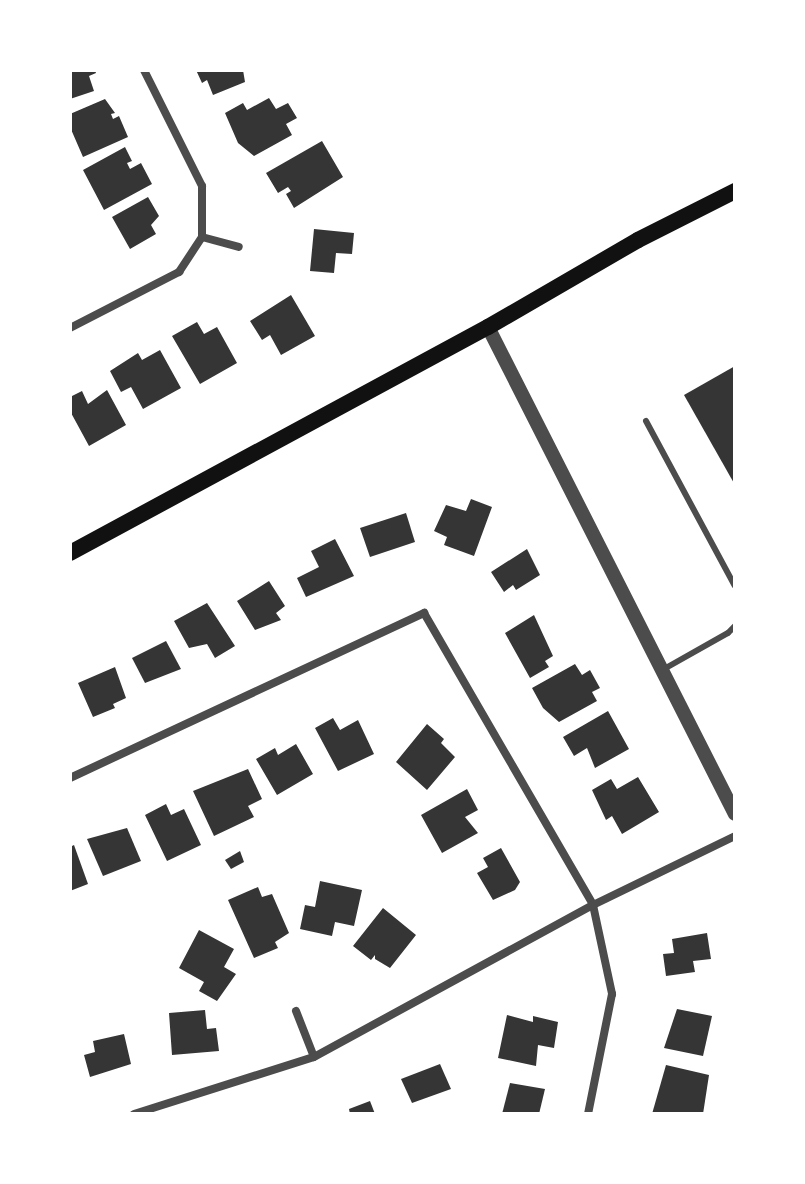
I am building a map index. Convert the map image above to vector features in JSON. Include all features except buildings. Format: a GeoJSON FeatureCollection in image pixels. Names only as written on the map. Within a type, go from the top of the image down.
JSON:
{"type":"FeatureCollection","features":[{"type":"Feature","properties":{"kind":"main road"},"geometry":{"type":"LineString","coordinates":[[70,553],[488,327],[638,240],[735,191]]}},
{"type":"Feature","properties":{"kind":"street"},"geometry":{"type":"LineString","coordinates":[[70,328],[179,272],[202,237],[202,186],[144,70]]}},
{"type":"Feature","properties":{"kind":"street"},"geometry":{"type":"LineString","coordinates":[[202,237],[239,247]]}},
{"type":"Feature","properties":{"kind":"street"},"geometry":{"type":"LineString","coordinates":[[488,327],[735,814]]}},
{"type":"Feature","properties":{"kind":"street"},"geometry":{"type":"LineString","coordinates":[[70,778],[424,613],[593,905],[612,994],[588,1114]]}},
{"type":"Feature","properties":{"kind":"street"},"geometry":{"type":"LineString","coordinates":[[134,1114],[314,1057],[593,905],[735,836]]}},
{"type":"Feature","properties":{"kind":"street"},"geometry":{"type":"LineString","coordinates":[[296,1011],[314,1057]]}},
{"type":"Feature","properties":{"kind":"lane"},"geometry":{"type":"LineString","coordinates":[[646,421],[735,586]]}},
{"type":"Feature","properties":{"kind":"lane"},"geometry":{"type":"LineString","coordinates":[[664,669],[735,626]]}}]}
